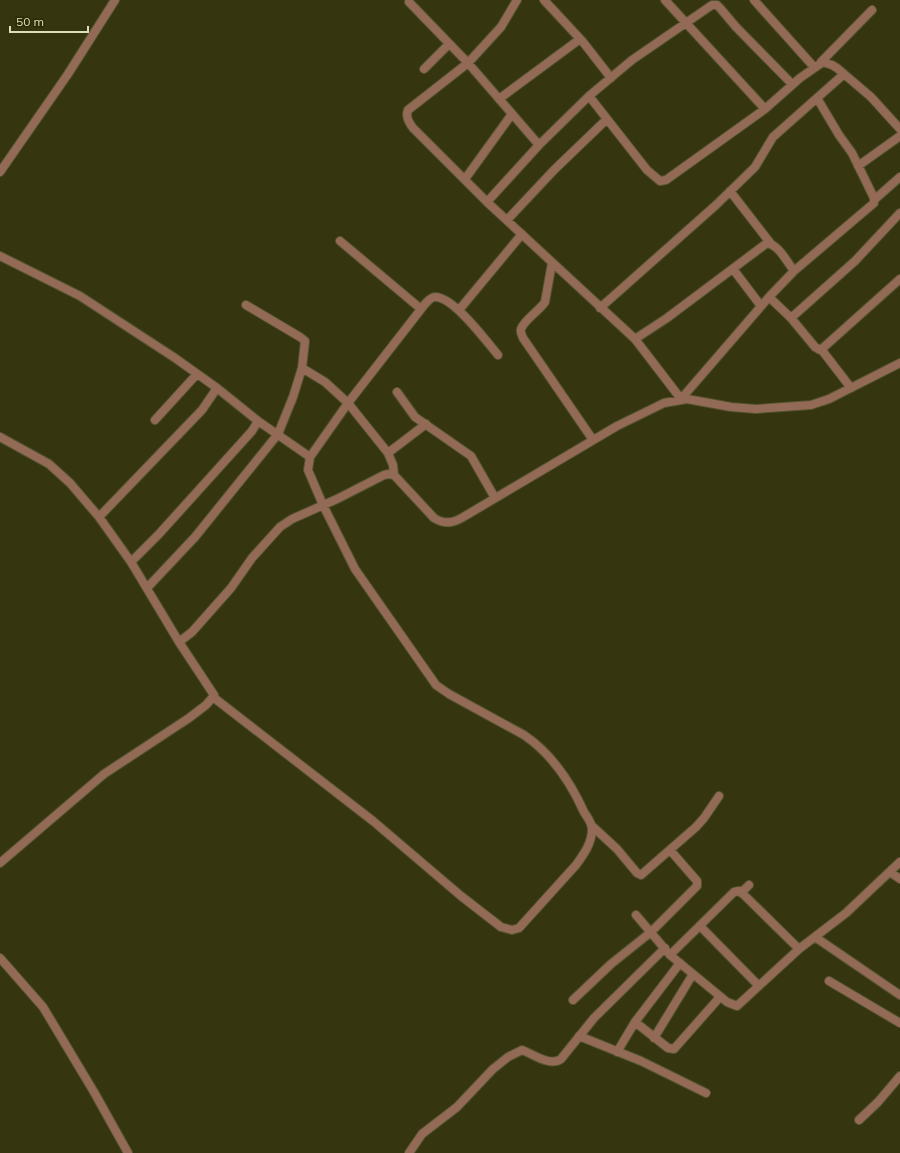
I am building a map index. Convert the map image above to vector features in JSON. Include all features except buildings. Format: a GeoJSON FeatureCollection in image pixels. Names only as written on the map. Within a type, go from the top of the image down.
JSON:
{"type":"FeatureCollection","features":[{"type":"Feature","properties":{"kind":"street"},"geometry":{"type":"LineString","coordinates":[[0,172],[68,74],[115,0]]}},
{"type":"Feature","properties":{"kind":"street"},"geometry":{"type":"LineString","coordinates":[[517,0],[500,27],[468,64],[410,108],[407,114],[408,121],[413,128],[487,202],[635,339],[681,399]]}},
{"type":"Feature","properties":{"kind":"street"},"geometry":{"type":"LineString","coordinates":[[544,0],[580,39],[611,78]]}},
{"type":"Feature","properties":{"kind":"street"},"geometry":{"type":"LineString","coordinates":[[665,0],[765,109]]}},
{"type":"Feature","properties":{"kind":"street"},"geometry":{"type":"LineString","coordinates":[[754,0],[814,67]]}},
{"type":"Feature","properties":{"kind":"street"},"geometry":{"type":"LineString","coordinates":[[409,2],[468,64],[538,145]]}},
{"type":"Feature","properties":{"kind":"street"},"geometry":{"type":"LineString","coordinates":[[487,202],[538,145],[589,96],[632,60],[710,6],[717,5],[792,84]]}},
{"type":"Feature","properties":{"kind":"street"},"geometry":{"type":"LineString","coordinates":[[589,96],[647,170],[661,182],[666,180],[765,109],[792,84],[821,62],[872,10]]}},
{"type":"Feature","properties":{"kind":"street"},"geometry":{"type":"LineString","coordinates":[[499,99],[580,39]]}},
{"type":"Feature","properties":{"kind":"street"},"geometry":{"type":"LineString","coordinates":[[424,69],[449,44]]}},
{"type":"Feature","properties":{"kind":"street"},"geometry":{"type":"LineString","coordinates":[[821,62],[832,65],[844,74],[871,97],[900,129]]}},
{"type":"Feature","properties":{"kind":"street"},"geometry":{"type":"LineString","coordinates":[[600,308],[716,205],[755,167],[773,136],[844,74]]}},
{"type":"Feature","properties":{"kind":"street"},"geometry":{"type":"LineString","coordinates":[[817,98],[839,135],[852,153],[874,200]]}},
{"type":"Feature","properties":{"kind":"street"},"geometry":{"type":"LineString","coordinates":[[465,179],[512,114]]}},
{"type":"Feature","properties":{"kind":"street"},"geometry":{"type":"LineString","coordinates":[[507,220],[554,170],[607,118]]}},
{"type":"Feature","properties":{"kind":"street"},"geometry":{"type":"LineString","coordinates":[[858,166],[900,136]]}},
{"type":"Feature","properties":{"kind":"street"},"geometry":{"type":"LineString","coordinates":[[681,399],[761,306],[794,271],[873,205],[874,200],[900,177]]}},
{"type":"Feature","properties":{"kind":"street"},"geometry":{"type":"LineString","coordinates":[[730,191],[794,271]]}},
{"type":"Feature","properties":{"kind":"street"},"geometry":{"type":"LineString","coordinates":[[791,318],[855,261],[900,213]]}},
{"type":"Feature","properties":{"kind":"street"},"geometry":{"type":"LineString","coordinates":[[459,310],[522,234]]}},
{"type":"Feature","properties":{"kind":"street"},"geometry":{"type":"LineString","coordinates":[[340,241],[421,309]]}},
{"type":"Feature","properties":{"kind":"street"},"geometry":{"type":"LineString","coordinates":[[635,339],[667,318],[767,243],[771,244]]}},
{"type":"Feature","properties":{"kind":"street"},"geometry":{"type":"LineString","coordinates":[[0,256],[80,296],[197,374],[258,421],[310,457]]}},
{"type":"Feature","properties":{"kind":"street"},"geometry":{"type":"LineString","coordinates":[[552,262],[545,302],[542,308],[523,325],[521,332],[523,338],[593,440]]}},
{"type":"Feature","properties":{"kind":"street"},"geometry":{"type":"LineString","coordinates":[[733,269],[761,306]]}},
{"type":"Feature","properties":{"kind":"street"},"geometry":{"type":"LineString","coordinates":[[821,349],[900,279]]}},
{"type":"Feature","properties":{"kind":"street"},"geometry":{"type":"LineString","coordinates":[[498,355],[459,310],[446,300],[435,297],[429,300],[348,403],[310,457],[308,466],[309,474],[355,569],[436,685],[449,694],[524,735],[546,753],[566,777],[592,826],[617,849],[639,875],[642,875],[704,818],[719,796]]}},
{"type":"Feature","properties":{"kind":"street"},"geometry":{"type":"LineString","coordinates":[[769,297],[791,318],[816,347],[821,349],[851,388]]}},
{"type":"Feature","properties":{"kind":"street"},"geometry":{"type":"LineString","coordinates":[[147,588],[195,538],[278,434],[293,397],[302,368],[306,344],[303,338],[246,305]]}},
{"type":"Feature","properties":{"kind":"street"},"geometry":{"type":"LineString","coordinates":[[179,642],[192,632],[226,594],[252,558],[280,527],[292,519],[337,500],[384,475],[389,474],[394,476],[434,518],[442,522],[452,523],[617,426],[656,406],[681,399],[731,407],[756,409],[811,405],[829,399],[900,363]]}},
{"type":"Feature","properties":{"kind":"street"},"geometry":{"type":"LineString","coordinates":[[302,368],[325,382],[348,403],[388,452],[393,465],[394,476]]}},
{"type":"Feature","properties":{"kind":"street"},"geometry":{"type":"LineString","coordinates":[[155,420],[197,374]]}},
{"type":"Feature","properties":{"kind":"street"},"geometry":{"type":"LineString","coordinates":[[99,517],[202,410],[217,388]]}},
{"type":"Feature","properties":{"kind":"street"},"geometry":{"type":"LineString","coordinates":[[397,392],[412,414],[471,456],[496,498]]}},
{"type":"Feature","properties":{"kind":"street"},"geometry":{"type":"LineString","coordinates":[[131,562],[164,528],[252,430],[258,421]]}},
{"type":"Feature","properties":{"kind":"street"},"geometry":{"type":"LineString","coordinates":[[388,452],[426,424]]}},
{"type":"Feature","properties":{"kind":"street"},"geometry":{"type":"LineString","coordinates":[[0,437],[49,464],[70,483],[99,517],[131,562],[179,642],[214,695],[206,705],[189,718],[104,774],[0,863]]}},
{"type":"Feature","properties":{"kind":"street"},"geometry":{"type":"LineString","coordinates":[[213,698],[373,821],[461,896],[501,927],[512,930],[517,929],[576,865],[585,854],[589,844],[592,826]]}},
{"type":"Feature","properties":{"kind":"street"},"geometry":{"type":"LineString","coordinates":[[573,1000],[611,964],[651,932],[697,886],[697,881],[670,850]]}},
{"type":"Feature","properties":{"kind":"street"},"geometry":{"type":"LineString","coordinates":[[636,914],[667,951],[680,963],[720,997],[732,1005],[738,1006],[799,949],[846,913],[900,862]]}},
{"type":"Feature","properties":{"kind":"street"},"geometry":{"type":"LineString","coordinates":[[890,872],[900,879]]}},
{"type":"Feature","properties":{"kind":"street"},"geometry":{"type":"LineString","coordinates":[[741,892],[749,885]]}},
{"type":"Feature","properties":{"kind":"street"},"geometry":{"type":"LineString","coordinates":[[409,1153],[422,1134],[457,1107],[493,1069],[508,1057],[522,1050],[549,1062],[558,1062],[562,1059],[594,1018],[667,951],[700,926],[734,892],[738,890],[741,892],[799,949]]}},
{"type":"Feature","properties":{"kind":"street"},"geometry":{"type":"LineString","coordinates":[[700,926],[759,986]]}},
{"type":"Feature","properties":{"kind":"street"},"geometry":{"type":"LineString","coordinates":[[815,937],[900,995]]}},
{"type":"Feature","properties":{"kind":"street"},"geometry":{"type":"LineString","coordinates":[[0,958],[43,1007],[94,1092],[128,1153]]}},
{"type":"Feature","properties":{"kind":"street"},"geometry":{"type":"LineString","coordinates":[[617,1052],[635,1022],[680,963]]}},
{"type":"Feature","properties":{"kind":"street"},"geometry":{"type":"LineString","coordinates":[[654,1038],[693,974]]}},
{"type":"Feature","properties":{"kind":"street"},"geometry":{"type":"LineString","coordinates":[[829,981],[900,1023]]}},
{"type":"Feature","properties":{"kind":"street"},"geometry":{"type":"LineString","coordinates":[[635,1022],[668,1048],[675,1048],[720,997]]}},
{"type":"Feature","properties":{"kind":"street"},"geometry":{"type":"LineString","coordinates":[[579,1036],[641,1061],[706,1093]]}},
{"type":"Feature","properties":{"kind":"street"},"geometry":{"type":"LineString","coordinates":[[859,1120],[878,1102],[900,1076]]}}]}
